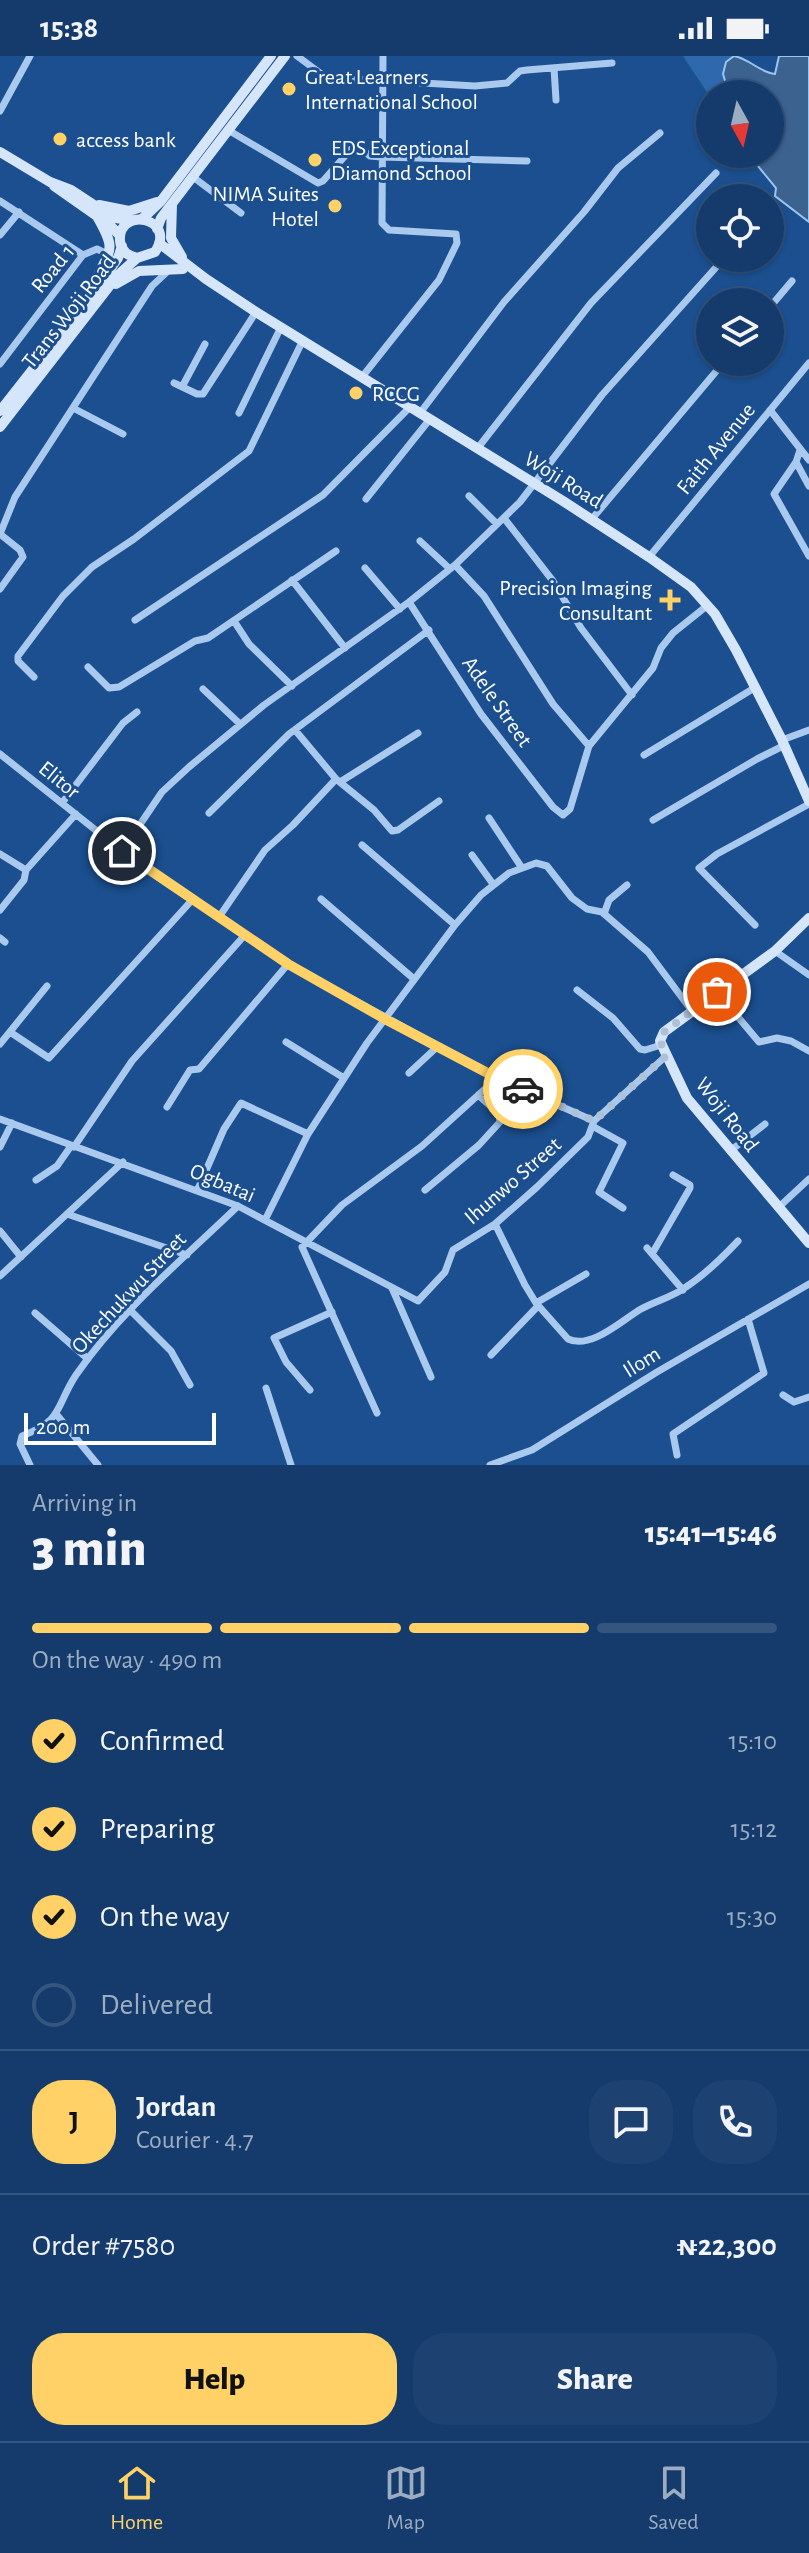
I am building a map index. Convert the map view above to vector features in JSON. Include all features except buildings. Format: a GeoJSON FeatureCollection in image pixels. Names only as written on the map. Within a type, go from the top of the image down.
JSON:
{"type":"FeatureCollection","features":[{"type":"Feature","properties":{"kind":"main road"},"geometry":{"type":"LineString","coordinates":[[150,256],[159,243],[157,229],[167,201],[271,56]]}},
{"type":"Feature","properties":{"kind":"main road"},"geometry":{"type":"LineString","coordinates":[[121,241],[124,227],[167,201],[193,177],[285,56]]}},
{"type":"Feature","properties":{"kind":"main road"},"geometry":{"type":"LineString","coordinates":[[0,152],[50,182],[60,193],[96,211],[112,217],[148,220],[157,229]]}},
{"type":"Feature","properties":{"kind":"main road"},"geometry":{"type":"LineString","coordinates":[[96,211],[129,211],[167,201]]}},
{"type":"Feature","properties":{"kind":"main road"},"geometry":{"type":"LineString","coordinates":[[167,201],[171,238],[181,267]]}},
{"type":"Feature","properties":{"kind":"main road"},"geometry":{"type":"LineString","coordinates":[[96,211],[111,226],[131,256],[150,256],[181,267]]}},
{"type":"Feature","properties":{"kind":"main road"},"geometry":{"type":"LineString","coordinates":[[96,211],[109,242],[109,255],[97,277],[103,287],[139,271],[181,267]]}},
{"type":"Feature","properties":{"kind":"main road","name":"Trans Woji Road"},"geometry":{"type":"LineString","coordinates":[[0,427],[103,287],[118,258],[121,241]]}},
{"type":"Feature","properties":{"kind":"main road","name":"Woji Road"},"geometry":{"type":"LineString","coordinates":[[159,243],[181,267],[206,279],[535,484],[691,587],[708,605],[756,687],[784,742],[809,803]]}},
{"type":"Feature","properties":{"kind":"main road","name":"Trans Woji Road"},"geometry":{"type":"LineString","coordinates":[[0,411],[103,287],[137,258]]}},
{"type":"Feature","properties":{"kind":"main road"},"geometry":{"type":"LineString","coordinates":[[661,1045],[660,1037],[664,1032],[775,951],[809,918]]}},
{"type":"Feature","properties":{"kind":"main road","name":"Woji Road"},"geometry":{"type":"LineString","coordinates":[[661,1045],[687,1098],[809,1243]]}},
{"type":"Feature","properties":{"kind":"street"},"geometry":{"type":"LineString","coordinates":[[0,111],[30,56]]}},
{"type":"Feature","properties":{"kind":"street"},"geometry":{"type":"LineString","coordinates":[[297,56],[324,76],[475,86],[507,83],[520,71],[612,63]]}},
{"type":"Feature","properties":{"kind":"street"},"geometry":{"type":"LineString","coordinates":[[362,377],[439,280],[457,243],[456,234],[385,228],[380,194],[383,56]]}},
{"type":"Feature","properties":{"kind":"street"},"geometry":{"type":"LineString","coordinates":[[554,68],[556,100]]}},
{"type":"Feature","properties":{"kind":"street"},"geometry":{"type":"LineString","coordinates":[[228,130],[318,183],[352,148],[358,146],[370,156],[381,157],[527,161]]}},
{"type":"Feature","properties":{"kind":"street"},"geometry":{"type":"LineString","coordinates":[[366,499],[420,413],[504,302],[584,212],[618,168],[660,133]]}},
{"type":"Feature","properties":{"kind":"street"},"geometry":{"type":"LineString","coordinates":[[477,449],[591,303],[716,173]]}},
{"type":"Feature","properties":{"kind":"street"},"geometry":{"type":"LineString","coordinates":[[193,177],[241,213]]}},
{"type":"Feature","properties":{"kind":"street"},"geometry":{"type":"LineString","coordinates":[[0,201],[83,255]]}},
{"type":"Feature","properties":{"kind":"street"},"geometry":{"type":"LineString","coordinates":[[0,235],[19,212]]}},
{"type":"Feature","properties":{"kind":"street","name":"Road 1"},"geometry":{"type":"LineString","coordinates":[[1,360],[83,255],[97,249],[109,255]]}},
{"type":"Feature","properties":{"kind":"street"},"geometry":{"type":"LineString","coordinates":[[0,589],[23,557],[20,550],[0,534],[15,497],[152,286],[181,267]]}},
{"type":"Feature","properties":{"kind":"street"},"geometry":{"type":"LineString","coordinates":[[122,851],[162,792],[240,724],[409,602],[504,518],[535,484],[602,395],[712,272]]}},
{"type":"Feature","properties":{"kind":"street"},"geometry":{"type":"LineString","coordinates":[[784,290],[792,281]]}},
{"type":"Feature","properties":{"kind":"street"},"geometry":{"type":"LineString","coordinates":[[205,344],[178,385],[197,394],[203,394],[256,312]]}},
{"type":"Feature","properties":{"kind":"street"},"geometry":{"type":"LineString","coordinates":[[239,413],[281,327]]}},
{"type":"Feature","properties":{"kind":"street"},"geometry":{"type":"LineString","coordinates":[[34,677],[18,661],[18,656],[63,596],[92,567],[134,539],[249,451],[303,340]]}},
{"type":"Feature","properties":{"kind":"street","name":"Faith Avenue"},"geometry":{"type":"LineString","coordinates":[[649,557],[809,363]]}},
{"type":"Feature","properties":{"kind":"street"},"geometry":{"type":"LineString","coordinates":[[591,520],[712,376]]}},
{"type":"Feature","properties":{"kind":"street"},"geometry":{"type":"LineString","coordinates":[[73,408],[123,434]]}},
{"type":"Feature","properties":{"kind":"street"},"geometry":{"type":"LineString","coordinates":[[770,410],[809,460]]}},
{"type":"Feature","properties":{"kind":"street"},"geometry":{"type":"LineString","coordinates":[[135,620],[323,495],[420,413]]}},
{"type":"Feature","properties":{"kind":"street"},"geometry":{"type":"LineString","coordinates":[[800,450],[796,462],[774,494],[809,556]]}},
{"type":"Feature","properties":{"kind":"street"},"geometry":{"type":"LineString","coordinates":[[796,462],[809,486]]}},
{"type":"Feature","properties":{"kind":"street"},"geometry":{"type":"LineString","coordinates":[[469,496],[497,524]]}},
{"type":"Feature","properties":{"kind":"street"},"geometry":{"type":"LineString","coordinates":[[504,518],[553,581],[581,628],[632,695]]}},
{"type":"Feature","properties":{"kind":"street","name":"Adele Street"},"geometry":{"type":"LineString","coordinates":[[409,602],[481,714],[553,807],[563,815],[570,809],[589,746],[553,704],[484,596],[420,541]]}},
{"type":"Feature","properties":{"kind":"street"},"geometry":{"type":"LineString","coordinates":[[88,667],[113,689],[195,641],[208,638],[336,551]]}},
{"type":"Feature","properties":{"kind":"street"},"geometry":{"type":"LineString","coordinates":[[365,568],[400,609]]}},
{"type":"Feature","properties":{"kind":"street"},"geometry":{"type":"LineString","coordinates":[[292,580],[345,648]]}},
{"type":"Feature","properties":{"kind":"street"},"geometry":{"type":"LineString","coordinates":[[589,746],[653,668],[661,648],[673,633],[708,605]]}},
{"type":"Feature","properties":{"kind":"street"},"geometry":{"type":"LineString","coordinates":[[234,621],[249,644],[268,659],[292,686]]}},
{"type":"Feature","properties":{"kind":"street"},"geometry":{"type":"LineString","coordinates":[[209,813],[295,730],[429,630]]}},
{"type":"Feature","properties":{"kind":"street"},"geometry":{"type":"LineString","coordinates":[[644,755],[756,687]]}},
{"type":"Feature","properties":{"kind":"street"},"geometry":{"type":"LineString","coordinates":[[203,689],[240,724]]}},
{"type":"Feature","properties":{"kind":"street"},"geometry":{"type":"LineString","coordinates":[[62,803],[123,723],[137,712]]}},
{"type":"Feature","properties":{"kind":"street"},"geometry":{"type":"LineString","coordinates":[[295,730],[338,780],[374,810],[392,831],[439,801]]}},
{"type":"Feature","properties":{"kind":"street"},"geometry":{"type":"LineString","coordinates":[[653,820],[809,730]]}},
{"type":"Feature","properties":{"kind":"street"},"geometry":{"type":"LineString","coordinates":[[219,917],[265,850],[338,780],[418,733]]}},
{"type":"Feature","properties":{"kind":"street","name":"Elitor"},"geometry":{"type":"LineString","coordinates":[[0,754],[122,851],[288,964],[437,1047],[594,1124],[623,1143],[599,1192],[623,1208]]}},
{"type":"Feature","properties":{"kind":"street"},"geometry":{"type":"LineString","coordinates":[[755,925],[699,868],[717,854],[809,803]]}},
{"type":"Feature","properties":{"kind":"street"},"geometry":{"type":"LineString","coordinates":[[0,910],[24,880],[26,870],[76,814]]}},
{"type":"Feature","properties":{"kind":"street"},"geometry":{"type":"LineString","coordinates":[[489,818],[522,868]]}},
{"type":"Feature","properties":{"kind":"street"},"geometry":{"type":"LineString","coordinates":[[362,845],[455,925]]}},
{"type":"Feature","properties":{"kind":"street"},"geometry":{"type":"LineString","coordinates":[[0,854],[26,870]]}},
{"type":"Feature","properties":{"kind":"street"},"geometry":{"type":"LineString","coordinates":[[472,855],[493,884]]}},
{"type":"Feature","properties":{"kind":"street"},"geometry":{"type":"LineString","coordinates":[[265,1220],[308,1134],[414,979],[455,925],[493,884],[522,868],[543,864],[582,906],[604,914],[648,952],[692,1011]]}},
{"type":"Feature","properties":{"kind":"street"},"geometry":{"type":"LineString","coordinates":[[604,914],[609,900],[627,885]]}},
{"type":"Feature","properties":{"kind":"street"},"geometry":{"type":"LineString","coordinates":[[10,1032],[49,1058],[193,899]]}},
{"type":"Feature","properties":{"kind":"street"},"geometry":{"type":"LineString","coordinates":[[321,899],[414,979]]}},
{"type":"Feature","properties":{"kind":"street"},"geometry":{"type":"LineString","coordinates":[[36,1180],[57,1166],[132,1061],[244,936]]}},
{"type":"Feature","properties":{"kind":"street"},"geometry":{"type":"LineString","coordinates":[[775,951],[809,975]]}},
{"type":"Feature","properties":{"kind":"street"},"geometry":{"type":"LineString","coordinates":[[167,1107],[190,1070],[199,1069],[288,964]]}},
{"type":"Feature","properties":{"kind":"street"},"geometry":{"type":"LineString","coordinates":[[0,1044],[47,986]]}},
{"type":"Feature","properties":{"kind":"street"},"geometry":{"type":"LineString","coordinates":[[577,990],[613,1018],[640,1049],[661,1045]]}},
{"type":"Feature","properties":{"kind":"street"},"geometry":{"type":"LineString","coordinates":[[717,992],[759,1042],[777,1038],[791,1041],[809,1051]]}},
{"type":"Feature","properties":{"kind":"street"},"geometry":{"type":"LineString","coordinates":[[286,1042],[344,1078]]}},
{"type":"Feature","properties":{"kind":"street"},"geometry":{"type":"LineString","coordinates":[[409,1073],[437,1047]]}},
{"type":"Feature","properties":{"kind":"street","name":"Ihunwo Street"},"geometry":{"type":"LineString","coordinates":[[421,1300],[445,1272],[453,1250],[495,1224],[588,1137],[594,1124],[666,1056]]}},
{"type":"Feature","properties":{"kind":"street"},"geometry":{"type":"LineString","coordinates":[[377,1413],[302,1250],[305,1241],[342,1205],[422,1146],[497,1078]]}},
{"type":"Feature","properties":{"kind":"street"},"geometry":{"type":"LineString","coordinates":[[425,1190],[479,1145],[500,1122],[499,1114],[478,1095]]}},
{"type":"Feature","properties":{"kind":"street"},"geometry":{"type":"LineString","coordinates":[[198,1189],[224,1129],[241,1103],[308,1134]]}},
{"type":"Feature","properties":{"kind":"street","name":"Ogbatai"},"geometry":{"type":"LineString","coordinates":[[0,1119],[238,1206],[414,1300],[421,1300]]}},
{"type":"Feature","properties":{"kind":"street"},"geometry":{"type":"LineString","coordinates":[[0,1147],[12,1123]]}},
{"type":"Feature","properties":{"kind":"street"},"geometry":{"type":"LineString","coordinates":[[730,1151],[765,1124]]}},
{"type":"Feature","properties":{"kind":"street"},"geometry":{"type":"LineString","coordinates":[[0,1276],[123,1162]]}},
{"type":"Feature","properties":{"kind":"street"},"geometry":{"type":"LineString","coordinates":[[673,1175],[690,1188],[649,1251],[683,1290]]}},
{"type":"Feature","properties":{"kind":"street"},"geometry":{"type":"LineString","coordinates":[[780,1206],[809,1179]]}},
{"type":"Feature","properties":{"kind":"street","name":"Okechukwu Street"},"geometry":{"type":"LineString","coordinates":[[57,1415],[70,1385],[88,1359],[131,1311],[238,1206]]}},
{"type":"Feature","properties":{"kind":"street"},"geometry":{"type":"LineString","coordinates":[[67,1214],[187,1255]]}},
{"type":"Feature","properties":{"kind":"street"},"geometry":{"type":"LineString","coordinates":[[495,1224],[537,1305],[574,1342],[600,1335],[642,1309],[683,1290],[738,1241]]}},
{"type":"Feature","properties":{"kind":"street"},"geometry":{"type":"LineString","coordinates":[[0,1231],[21,1257]]}},
{"type":"Feature","properties":{"kind":"street"},"geometry":{"type":"LineString","coordinates":[[491,1355],[537,1305],[586,1274]]}},
{"type":"Feature","properties":{"kind":"street","name":"Ilom"},"geometry":{"type":"LineString","coordinates":[[490,1465],[503,1463],[532,1450],[809,1284]]}},
{"type":"Feature","properties":{"kind":"street"},"geometry":{"type":"LineString","coordinates":[[392,1288],[431,1377]]}},
{"type":"Feature","properties":{"kind":"street"},"geometry":{"type":"LineString","coordinates":[[131,1311],[171,1351],[190,1385]]}},
{"type":"Feature","properties":{"kind":"street"},"geometry":{"type":"LineString","coordinates":[[310,1390],[286,1362],[274,1338],[332,1312]]}},
{"type":"Feature","properties":{"kind":"street"},"geometry":{"type":"LineString","coordinates":[[35,1313],[88,1359]]}},
{"type":"Feature","properties":{"kind":"street"},"geometry":{"type":"LineString","coordinates":[[677,1455],[673,1434],[764,1373],[748,1319]]}},
{"type":"Feature","properties":{"kind":"street"},"geometry":{"type":"LineString","coordinates":[[266,1388],[291,1465]]}},
{"type":"Feature","properties":{"kind":"street"},"geometry":{"type":"LineString","coordinates":[[783,1395],[794,1402],[809,1397]]}},
{"type":"Feature","properties":{"kind":"street"},"geometry":{"type":"LineString","coordinates":[[30,1465],[20,1440],[57,1415],[98,1465]]}},
{"type":"Feature","properties":{"kind":"shaded area"},"geometry":{"type":"Polygon","coordinates":[[[683,56],[734,56],[726,62],[725,80],[699,80],[683,56]]]}},
{"type":"Feature","properties":{"kind":"shaded area"},"geometry":{"type":"Polygon","coordinates":[[[734,56],[775,74],[779,56],[809,56],[809,222],[784,203],[784,184],[773,184],[760,168],[784,168],[784,80],[725,80],[726,62],[734,56]]]}},
{"type":"Feature","properties":{"kind":"way so far"},"geometry":{"type":"LineString","coordinates":[[523,1089],[594,1121],[666,1056],[660,1041],[664,1032],[717,992]]}},
{"type":"Feature","properties":{"kind":"place","name":"Great Learners International School"},"geometry":{"type":"Point","coordinates":[289,89]}},
{"type":"Feature","properties":{"kind":"place","name":"access bank"},"geometry":{"type":"Point","coordinates":[60,139]}},
{"type":"Feature","properties":{"kind":"place","name":"EDS Exceptional Diamond School"},"geometry":{"type":"Point","coordinates":[315,160]}},
{"type":"Feature","properties":{"kind":"place","name":"NIMA Suites Hotel"},"geometry":{"type":"Point","coordinates":[335,206]}},
{"type":"Feature","properties":{"kind":"place","name":"RCCG"},"geometry":{"type":"Point","coordinates":[356,393]}},
{"type":"Feature","properties":{"kind":"place","name":"Precision Imaging Consultant"},"geometry":{"type":"Point","coordinates":[670,600]}},
{"type":"Feature","properties":{"kind":"route"},"geometry":{"type":"LineString","coordinates":[[122,851],[288,964],[385,1019],[523,1089]]}}]}
